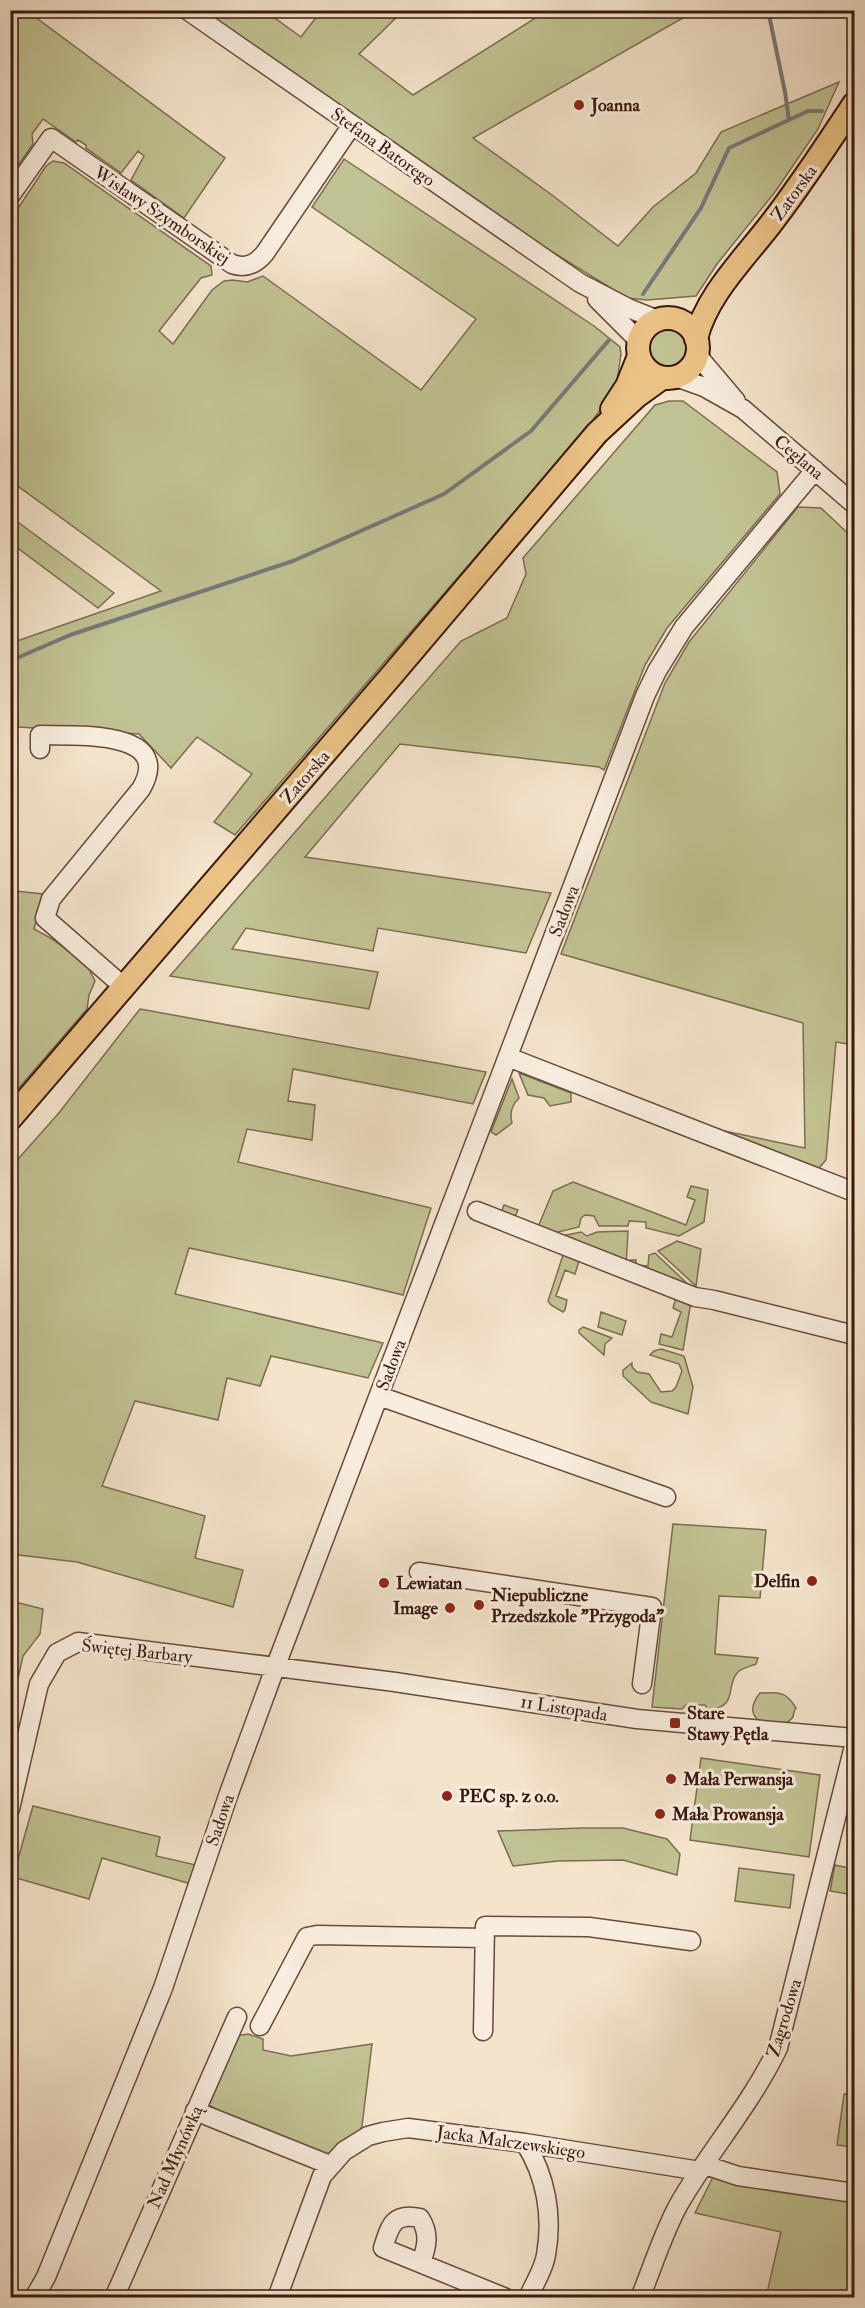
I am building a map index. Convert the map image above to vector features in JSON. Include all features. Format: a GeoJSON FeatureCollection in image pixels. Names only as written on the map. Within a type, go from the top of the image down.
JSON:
{"type":"FeatureCollection","features":[{"type":"Feature","properties":{"kind":"main road","name":"Zatorska"},"geometry":{"type":"LineString","coordinates":[[696,347],[699,327],[728,278],[775,219],[855,104]]}},
{"type":"Feature","properties":{"kind":"main road","name":"Zatorska"},"geometry":{"type":"LineString","coordinates":[[664,319],[681,313],[728,278]]}},
{"type":"Feature","properties":{"kind":"main road"},"geometry":{"type":"LineString","coordinates":[[664,319],[686,325],[696,347],[689,369],[669,377],[647,370],[639,349],[642,332],[649,325],[664,319]]}},
{"type":"Feature","properties":{"kind":"main road","name":"Zatorska"},"geometry":{"type":"LineString","coordinates":[[597,433],[627,387],[639,349]]}},
{"type":"Feature","properties":{"kind":"main road","name":"Zatorska"},"geometry":{"type":"LineString","coordinates":[[10,1119],[597,433],[637,396],[669,377]]}},
{"type":"Feature","properties":{"kind":"street","name":"Stefana Batorego"},"geometry":{"type":"LineString","coordinates":[[187,10],[580,283],[628,308],[664,319]]}},
{"type":"Feature","properties":{"kind":"street","name":"Wisławy Szymborskiej"},"geometry":{"type":"LineString","coordinates":[[10,196],[44,133],[232,264],[243,266],[253,264],[260,260],[352,125]]}},
{"type":"Feature","properties":{"kind":"street","name":"Stefana Batorego"},"geometry":{"type":"LineString","coordinates":[[580,283],[639,349]]}},
{"type":"Feature","properties":{"kind":"street","name":"Ceglana"},"geometry":{"type":"LineString","coordinates":[[696,347],[743,410]]}},
{"type":"Feature","properties":{"kind":"street","name":"Ceglana"},"geometry":{"type":"LineString","coordinates":[[669,377],[704,387],[743,410],[855,504]]}},
{"type":"Feature","properties":{"kind":"street","name":"Sadowa"},"geometry":{"type":"LineString","coordinates":[[34,2298],[46,2277],[163,1988],[229,1793],[275,1668],[645,696],[657,671],[684,627],[815,470]]}},
{"type":"Feature","properties":{"kind":"street"},"geometry":{"type":"LineString","coordinates":[[40,749],[40,735],[96,736],[122,740],[138,748],[148,760],[149,776],[141,789],[58,881],[45,918],[124,987]]}},
{"type":"Feature","properties":{"kind":"street"},"geometry":{"type":"LineString","coordinates":[[508,1057],[855,1192]]}},
{"type":"Feature","properties":{"kind":"street"},"geometry":{"type":"LineString","coordinates":[[477,1211],[695,1297],[855,1335]]}},
{"type":"Feature","properties":{"kind":"street"},"geometry":{"type":"LineString","coordinates":[[379,1396],[666,1497]]}},
{"type":"Feature","properties":{"kind":"street"},"geometry":{"type":"LineString","coordinates":[[419,1572],[652,1607],[642,1684]]}},
{"type":"Feature","properties":{"kind":"street","name":"Świętej Barbary"},"geometry":{"type":"LineString","coordinates":[[10,1809],[39,1684],[57,1653],[78,1642],[275,1668]]}},
{"type":"Feature","properties":{"kind":"street","name":"11 Listopada"},"geometry":{"type":"LineString","coordinates":[[275,1668],[395,1682],[637,1719],[855,1738]]}},
{"type":"Feature","properties":{"kind":"street","name":"Zagrodowa"},"geometry":{"type":"LineString","coordinates":[[640,2298],[679,2205],[749,2100],[778,2048],[855,1746]]}},
{"type":"Feature","properties":{"kind":"street"},"geometry":{"type":"LineString","coordinates":[[483,2031],[485,1926],[589,1927],[691,1941]]}},
{"type":"Feature","properties":{"kind":"street"},"geometry":{"type":"LineString","coordinates":[[260,2026],[307,1937],[326,1935],[484,1938]]}},
{"type":"Feature","properties":{"kind":"street","name":"Nad Młynówką"},"geometry":{"type":"LineString","coordinates":[[114,2298],[237,2017]]}},
{"type":"Feature","properties":{"kind":"street"},"geometry":{"type":"LineString","coordinates":[[195,2111],[330,2165]]}},
{"type":"Feature","properties":{"kind":"street","name":"Jacka Malczewskiego"},"geometry":{"type":"LineString","coordinates":[[277,2298],[322,2176],[330,2165],[344,2151],[368,2136],[408,2128],[703,2168],[738,2176],[855,2193]]}},
{"type":"Feature","properties":{"kind":"street"},"geometry":{"type":"LineString","coordinates":[[525,2143],[536,2160],[549,2206],[546,2257],[528,2298]]}},
{"type":"Feature","properties":{"kind":"street"},"geometry":{"type":"LineString","coordinates":[[421,2263],[506,2298]]}},
{"type":"Feature","properties":{"kind":"green space"},"geometry":{"type":"Polygon","coordinates":[[[11,10],[27,11],[225,158],[184,218],[131,180],[144,156],[138,151],[121,173],[86,148],[86,145],[78,140],[76,142],[43,119],[32,134],[33,144],[11,176],[11,10]]]}},
{"type":"Feature","properties":{"kind":"green space"},"geometry":{"type":"Polygon","coordinates":[[[201,11],[265,11],[301,37],[321,11],[403,11],[359,54],[413,95],[534,19],[530,11],[695,11],[473,138],[618,246],[653,207],[696,173],[721,132],[839,82],[818,129],[775,192],[717,264],[696,296],[647,300],[627,298],[515,229],[201,11]]]}},
{"type":"Feature","properties":{"kind":"green space"},"geometry":{"type":"Polygon","coordinates":[[[344,159],[594,326],[620,347],[616,388],[587,428],[235,835],[214,822],[252,774],[197,737],[171,768],[139,734],[18,727],[18,713],[11,712],[11,643],[161,591],[11,481],[11,219],[46,166],[53,161],[64,163],[211,266],[212,275],[201,278],[159,331],[173,344],[212,290],[224,281],[247,282],[263,276],[421,390],[476,319],[312,207],[344,159]]]}},
{"type":"Feature","properties":{"kind":"green space"},"geometry":{"type":"Polygon","coordinates":[[[667,329],[675,330],[681,335],[686,341],[686,357],[681,363],[675,368],[667,369],[659,368],[653,363],[648,357],[647,349],[648,341],[653,335],[659,330],[667,329]]]}},
{"type":"Feature","properties":{"kind":"green space"},"geometry":{"type":"Polygon","coordinates":[[[669,401],[683,401],[777,472],[780,494],[667,628],[645,665],[604,770],[599,767],[400,744],[305,857],[551,893],[526,953],[378,928],[373,951],[246,928],[232,949],[378,972],[369,1009],[170,976],[461,641],[507,618],[526,574],[523,558],[655,405],[669,401]]]}},
{"type":"Feature","properties":{"kind":"green space"},"geometry":{"type":"Polygon","coordinates":[[[798,507],[821,508],[854,539],[854,1045],[836,1042],[826,1160],[819,1168],[715,1129],[805,1148],[803,1023],[561,954],[665,683],[689,642],[798,507]]]}},
{"type":"Feature","properties":{"kind":"green space"},"geometry":{"type":"Polygon","coordinates":[[[11,517],[114,593],[98,608],[11,543],[11,517]]]}},
{"type":"Feature","properties":{"kind":"green space"},"geometry":{"type":"Polygon","coordinates":[[[15,891],[43,894],[34,929],[52,939],[87,965],[95,981],[89,995],[87,1009],[11,1097],[10,907],[13,907],[15,891]]]}},
{"type":"Feature","properties":{"kind":"green space"},"geometry":{"type":"Polygon","coordinates":[[[140,1009],[486,1072],[473,1104],[293,1069],[288,1101],[315,1105],[312,1140],[247,1129],[238,1162],[431,1208],[403,1295],[189,1248],[175,1294],[383,1343],[368,1378],[271,1356],[260,1386],[227,1378],[218,1420],[135,1401],[102,1486],[205,1516],[195,1558],[243,1570],[233,1607],[77,1562],[11,1554],[11,1167],[58,1114],[140,1009]]]}},
{"type":"Feature","properties":{"kind":"green space"},"geometry":{"type":"Polygon","coordinates":[[[519,1073],[571,1093],[571,1102],[550,1106],[544,1098],[528,1095],[519,1073]]]}},
{"type":"Feature","properties":{"kind":"green space"},"geometry":{"type":"Polygon","coordinates":[[[512,1079],[519,1098],[512,1109],[512,1123],[496,1135],[491,1132],[512,1079]]]}},
{"type":"Feature","properties":{"kind":"green space"},"geometry":{"type":"Polygon","coordinates":[[[573,1182],[686,1225],[695,1200],[687,1197],[691,1186],[708,1190],[704,1222],[679,1236],[646,1228],[646,1222],[629,1221],[628,1226],[599,1226],[594,1216],[585,1215],[581,1218],[579,1227],[546,1235],[500,1216],[504,1205],[518,1210],[515,1217],[538,1227],[553,1191],[573,1182]]]}},
{"type":"Feature","properties":{"kind":"green space"},"geometry":{"type":"Polygon","coordinates":[[[628,1231],[626,1267],[552,1238],[581,1232],[587,1236],[597,1232],[628,1231]]]}},
{"type":"Feature","properties":{"kind":"green space"},"geometry":{"type":"Polygon","coordinates":[[[677,1241],[701,1249],[696,1286],[658,1251],[677,1241]]]}},
{"type":"Feature","properties":{"kind":"green space"},"geometry":{"type":"Polygon","coordinates":[[[655,1253],[695,1291],[630,1267],[630,1260],[636,1260],[636,1265],[648,1266],[649,1255],[655,1253]]]}},
{"type":"Feature","properties":{"kind":"green space"},"geometry":{"type":"Polygon","coordinates":[[[563,1255],[579,1261],[575,1274],[565,1270],[556,1296],[567,1300],[563,1312],[548,1301],[563,1255]]]}},
{"type":"Feature","properties":{"kind":"green space"},"geometry":{"type":"Polygon","coordinates":[[[676,1298],[691,1301],[683,1350],[659,1344],[661,1334],[672,1337],[681,1312],[673,1308],[676,1298]]]}},
{"type":"Feature","properties":{"kind":"green space"},"geometry":{"type":"Polygon","coordinates":[[[601,1312],[626,1321],[622,1335],[598,1327],[601,1312]]]}},
{"type":"Feature","properties":{"kind":"green space"},"geometry":{"type":"Polygon","coordinates":[[[583,1327],[612,1338],[605,1344],[604,1355],[579,1333],[583,1327]]]}},
{"type":"Feature","properties":{"kind":"green space"},"geometry":{"type":"Polygon","coordinates":[[[661,1349],[684,1356],[693,1387],[688,1414],[651,1402],[623,1376],[623,1370],[632,1363],[632,1367],[637,1372],[649,1374],[661,1392],[672,1391],[682,1371],[679,1364],[650,1355],[661,1349]]]}},
{"type":"Feature","properties":{"kind":"green space"},"geometry":{"type":"Polygon","coordinates":[[[673,1524],[766,1530],[760,1598],[719,1596],[715,1654],[758,1658],[756,1664],[738,1672],[728,1700],[718,1708],[708,1710],[705,1705],[686,1705],[682,1709],[652,1707],[673,1524]]]}},
{"type":"Feature","properties":{"kind":"green space"},"geometry":{"type":"Polygon","coordinates":[[[11,1601],[43,1609],[40,1634],[23,1656],[11,1710],[11,1601]]]}},
{"type":"Feature","properties":{"kind":"green space"},"geometry":{"type":"Polygon","coordinates":[[[760,1693],[777,1693],[789,1698],[796,1708],[793,1717],[780,1724],[763,1723],[753,1712],[754,1704],[760,1693]]]}},
{"type":"Feature","properties":{"kind":"green space"},"geometry":{"type":"Polygon","coordinates":[[[701,1758],[820,1775],[809,1857],[690,1840],[701,1758]]]}},
{"type":"Feature","properties":{"kind":"green space"},"geometry":{"type":"Polygon","coordinates":[[[33,1806],[160,1837],[156,1856],[196,1865],[191,1884],[102,1858],[89,1899],[13,1877],[33,1806]]]}},
{"type":"Feature","properties":{"kind":"green space"},"geometry":{"type":"Polygon","coordinates":[[[623,1828],[667,1839],[680,1854],[677,1875],[623,1860],[558,1861],[513,1866],[498,1831],[623,1828]]]}},
{"type":"Feature","properties":{"kind":"green space"},"geometry":{"type":"Polygon","coordinates":[[[835,1865],[854,1869],[854,1895],[830,1891],[835,1865]]]}},
{"type":"Feature","properties":{"kind":"green space"},"geometry":{"type":"Polygon","coordinates":[[[739,1868],[794,1875],[790,1908],[735,1901],[739,1868]]]}},
{"type":"Feature","properties":{"kind":"green space"},"geometry":{"type":"Polygon","coordinates":[[[248,2034],[263,2039],[263,2050],[291,2056],[372,2044],[362,2126],[358,2135],[326,2156],[215,2112],[216,2109],[209,2105],[237,2036],[248,2034]]]}},
{"type":"Feature","properties":{"kind":"green space"},"geometry":{"type":"Polygon","coordinates":[[[844,2094],[854,2095],[854,2147],[837,2145],[844,2094]]]}},
{"type":"Feature","properties":{"kind":"green space"},"geometry":{"type":"Polygon","coordinates":[[[713,2177],[854,2198],[854,2297],[766,2297],[781,2232],[695,2213],[713,2177]]]}},
{"type":"Feature","properties":{"kind":"waterway"},"geometry":{"type":"LineString","coordinates":[[768,10],[789,120]]}},
{"type":"Feature","properties":{"kind":"waterway"},"geometry":{"type":"LineString","coordinates":[[643,294],[701,208],[729,148],[808,111],[822,111]]}},
{"type":"Feature","properties":{"kind":"waterway"},"geometry":{"type":"LineString","coordinates":[[10,661],[70,635],[293,561],[444,494],[531,431],[609,340]]}},
{"type":"Feature","properties":{"kind":"place","name":"Joanna"},"geometry":{"type":"Point","coordinates":[579,105]}},
{"type":"Feature","properties":{"kind":"place","name":"Delfin"},"geometry":{"type":"Point","coordinates":[812,1581]}},
{"type":"Feature","properties":{"kind":"place","name":"Lewiatan"},"geometry":{"type":"Point","coordinates":[384,1583]}},
{"type":"Feature","properties":{"kind":"place","name":"Niepubliczne Przedszkole \"Przygoda\""},"geometry":{"type":"Point","coordinates":[479,1605]}},
{"type":"Feature","properties":{"kind":"place","name":"Image"},"geometry":{"type":"Point","coordinates":[450,1608]}},
{"type":"Feature","properties":{"kind":"place","name":"Stare Stawy Pętla"},"geometry":{"type":"Point","coordinates":[675,1723]}},
{"type":"Feature","properties":{"kind":"place","name":"Mała Perwansja"},"geometry":{"type":"Point","coordinates":[671,1779]}},
{"type":"Feature","properties":{"kind":"place","name":"PEC sp. z o.o."},"geometry":{"type":"Point","coordinates":[447,1796]}},
{"type":"Feature","properties":{"kind":"place","name":"Mała Prowansja"},"geometry":{"type":"Point","coordinates":[660,1814]}}]}
